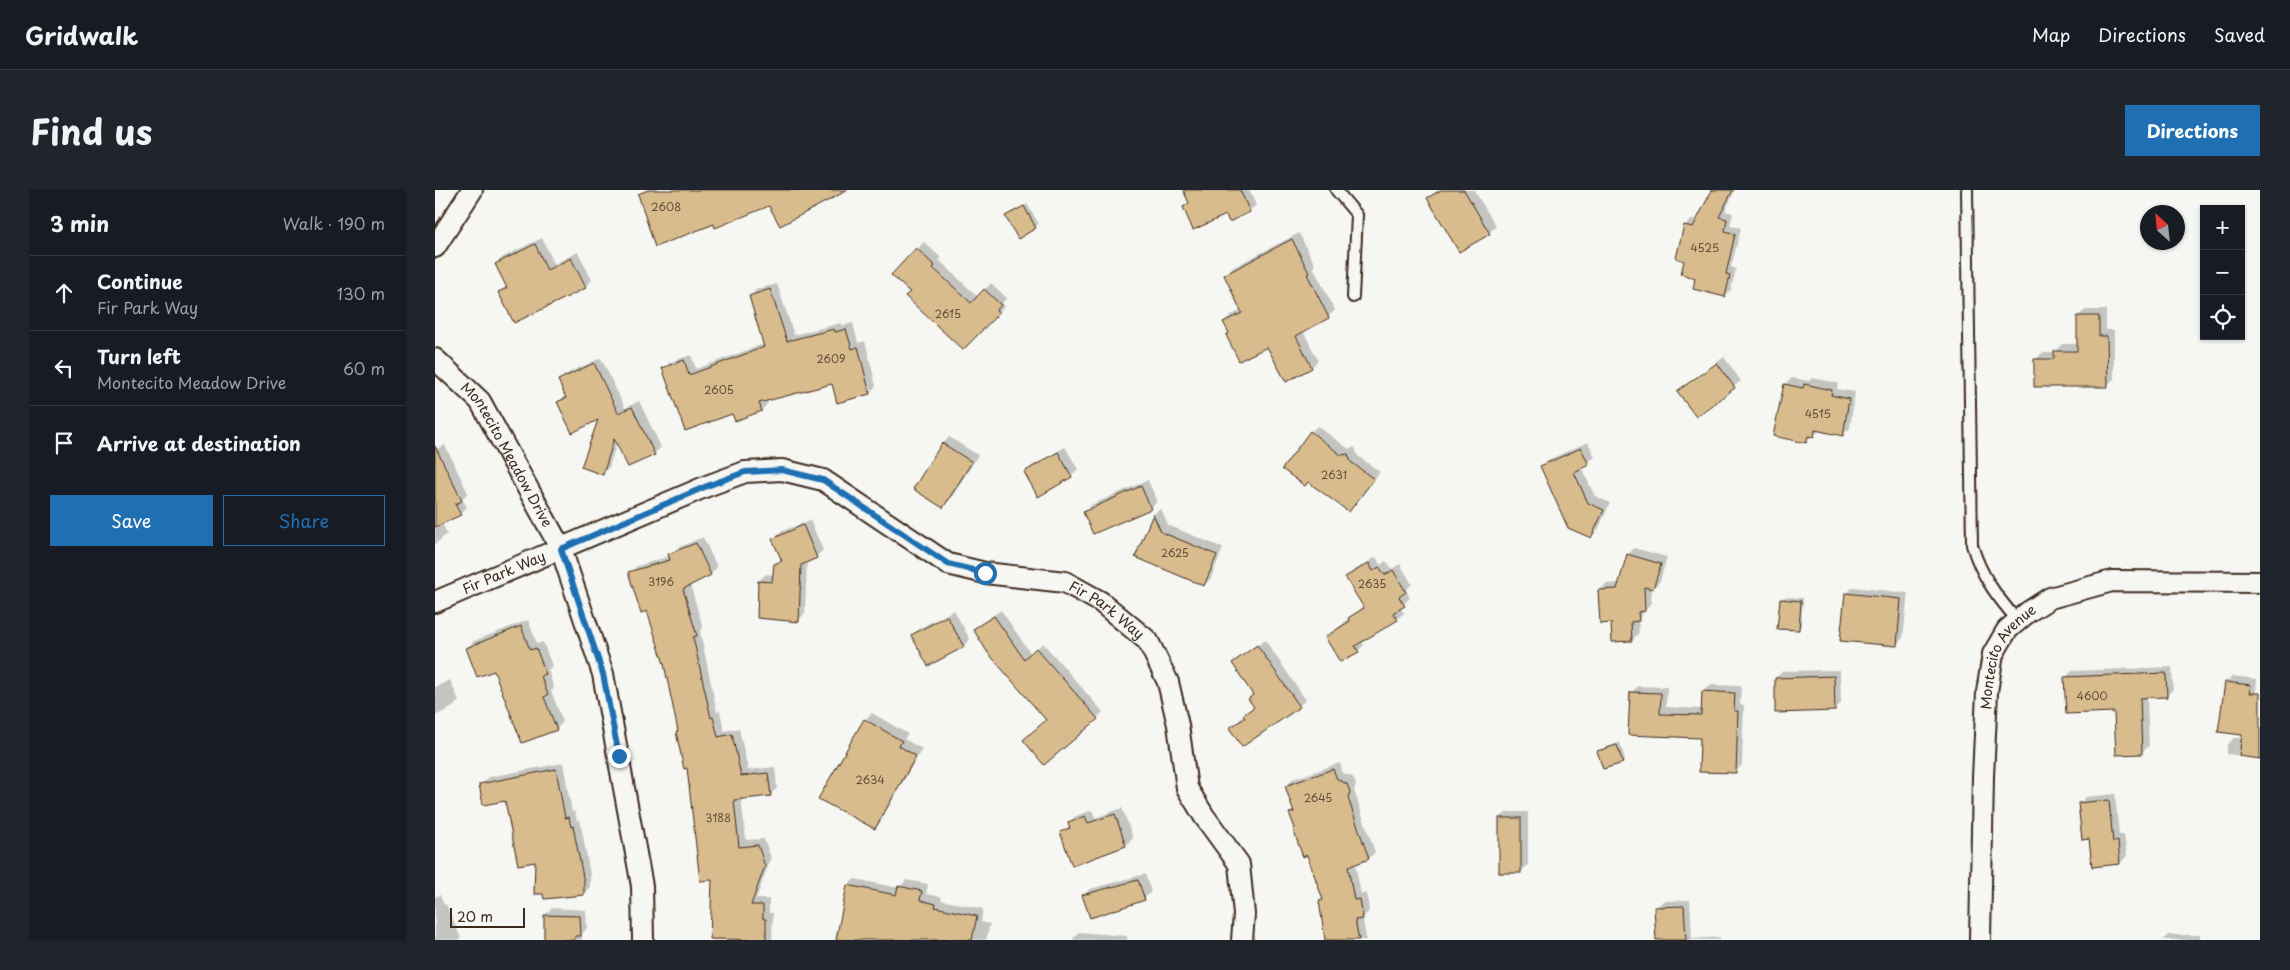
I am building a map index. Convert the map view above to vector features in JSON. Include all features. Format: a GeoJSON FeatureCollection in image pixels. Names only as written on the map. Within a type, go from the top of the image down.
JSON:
{"type":"FeatureCollection","features":[{"type":"Feature","properties":{"kind":"street"},"geometry":{"type":"LineString","coordinates":[[435,247],[472,190]]}},
{"type":"Feature","properties":{"kind":"street","name":"Montecito Meadow Drive"},"geometry":{"type":"LineString","coordinates":[[435,359],[480,401],[561,549],[603,674],[642,886],[643,940]]}},
{"type":"Feature","properties":{"kind":"street","name":"Fir Park Way"},"geometry":{"type":"LineString","coordinates":[[435,602],[722,480],[745,472],[782,470],[823,480],[948,564],[985,573],[1065,582],[1101,602],[1148,641],[1168,682],[1178,725],[1187,788],[1204,816],[1239,864],[1244,914],[1242,940]]}},
{"type":"Feature","properties":{"kind":"street","name":"Montecito Avenue"},"geometry":{"type":"LineString","coordinates":[[1980,940],[1983,777],[1987,692],[1993,654],[2007,630],[2050,598],[2112,581],[2260,582]]}},
{"type":"Feature","properties":{"kind":"lane"},"geometry":{"type":"LineString","coordinates":[[1336,190],[1357,215],[1353,297]]}},
{"type":"Feature","properties":{"kind":"lane"},"geometry":{"type":"LineString","coordinates":[[1967,190],[1973,545],[1976,560],[1993,592],[2018,621]]}},
{"type":"Feature","properties":{"kind":"building"},"geometry":{"type":"Polygon","coordinates":[[[648,190],[848,190],[780,226],[769,206],[715,228],[714,224],[655,247],[638,194],[648,190]]]}},
{"type":"Feature","properties":{"kind":"building"},"geometry":{"type":"Polygon","coordinates":[[[1183,190],[1240,190],[1250,212],[1229,222],[1226,215],[1193,230],[1183,207],[1189,203],[1183,190]]]}},
{"type":"Feature","properties":{"kind":"building"},"geometry":{"type":"Polygon","coordinates":[[[1441,190],[1464,190],[1490,234],[1459,252],[1427,198],[1441,190]]]}},
{"type":"Feature","properties":{"kind":"building"},"geometry":{"type":"Polygon","coordinates":[[[1712,190],[1733,190],[1719,217],[1727,219],[1725,231],[1735,234],[1726,274],[1730,275],[1725,297],[1693,289],[1695,278],[1681,274],[1684,261],[1676,258],[1684,225],[1693,227],[1712,190]]]}},
{"type":"Feature","properties":{"kind":"building"},"geometry":{"type":"Polygon","coordinates":[[[1024,206],[1036,228],[1018,239],[1005,216],[1024,206]]]}},
{"type":"Feature","properties":{"kind":"building"},"geometry":{"type":"Polygon","coordinates":[[[1292,239],[1329,318],[1296,336],[1312,368],[1286,382],[1267,347],[1239,361],[1226,335],[1229,333],[1223,322],[1242,313],[1224,275],[1292,239]]]}},
{"type":"Feature","properties":{"kind":"building"},"geometry":{"type":"Polygon","coordinates":[[[535,244],[547,270],[571,258],[586,288],[514,323],[498,292],[507,288],[495,264],[535,244]]]}},
{"type":"Feature","properties":{"kind":"building"},"geometry":{"type":"Polygon","coordinates":[[[916,248],[935,266],[933,268],[971,303],[984,289],[1001,305],[996,311],[999,313],[963,350],[905,296],[910,292],[891,275],[916,248]]]}},
{"type":"Feature","properties":{"kind":"building"},"geometry":{"type":"Polygon","coordinates":[[[770,289],[787,341],[834,329],[835,332],[846,329],[852,349],[858,347],[870,394],[837,403],[832,384],[759,403],[762,411],[735,421],[732,414],[685,431],[662,368],[684,360],[689,375],[764,347],[749,296],[770,289]]]}},
{"type":"Feature","properties":{"kind":"building"},"geometry":{"type":"Polygon","coordinates":[[[2077,316],[2099,316],[2099,336],[2107,336],[2108,387],[2034,387],[2034,359],[2054,359],[2054,351],[2077,351],[2077,316]]]}},
{"type":"Feature","properties":{"kind":"building"},"geometry":{"type":"Polygon","coordinates":[[[594,363],[618,413],[632,407],[655,455],[628,467],[614,439],[603,475],[581,467],[598,420],[572,433],[557,402],[566,398],[558,380],[594,363]]]}},
{"type":"Feature","properties":{"kind":"building"},"geometry":{"type":"Polygon","coordinates":[[[1717,363],[1735,388],[1696,417],[1677,391],[1717,363]]]}},
{"type":"Feature","properties":{"kind":"building"},"geometry":{"type":"Polygon","coordinates":[[[1784,384],[1803,388],[1804,384],[1832,390],[1831,395],[1849,399],[1843,436],[1815,430],[1814,437],[1808,436],[1806,443],[1773,436],[1784,384]]]}},
{"type":"Feature","properties":{"kind":"building"},"geometry":{"type":"Polygon","coordinates":[[[1310,431],[1341,455],[1348,454],[1351,462],[1374,479],[1349,512],[1308,482],[1305,486],[1282,469],[1310,431]]]}},
{"type":"Feature","properties":{"kind":"building"},"geometry":{"type":"Polygon","coordinates":[[[942,443],[972,462],[943,508],[913,489],[942,443]]]}},
{"type":"Feature","properties":{"kind":"building"},"geometry":{"type":"Polygon","coordinates":[[[435,446],[462,501],[455,504],[461,515],[435,527],[435,446]]]}},
{"type":"Feature","properties":{"kind":"building"},"geometry":{"type":"Polygon","coordinates":[[[1581,448],[1589,465],[1574,472],[1588,503],[1604,510],[1591,538],[1568,528],[1540,466],[1581,448]]]}},
{"type":"Feature","properties":{"kind":"building"},"geometry":{"type":"Polygon","coordinates":[[[1058,452],[1072,477],[1038,497],[1024,472],[1058,452]]]}},
{"type":"Feature","properties":{"kind":"building"},"geometry":{"type":"Polygon","coordinates":[[[1141,486],[1151,509],[1093,534],[1083,512],[1141,486]]]}},
{"type":"Feature","properties":{"kind":"building"},"geometry":{"type":"Polygon","coordinates":[[[1153,514],[1161,532],[1217,555],[1204,586],[1135,557],[1153,514]]]}},
{"type":"Feature","properties":{"kind":"building"},"geometry":{"type":"Polygon","coordinates":[[[803,525],[817,558],[801,565],[799,622],[757,618],[758,581],[772,582],[774,564],[782,561],[772,539],[803,525]]]}},
{"type":"Feature","properties":{"kind":"building"},"geometry":{"type":"Polygon","coordinates":[[[696,543],[711,575],[683,589],[697,636],[693,637],[711,718],[713,717],[718,737],[732,734],[741,776],[768,773],[771,796],[734,800],[739,847],[758,845],[765,866],[751,905],[763,905],[763,919],[766,919],[766,940],[710,939],[712,880],[700,881],[687,768],[684,769],[664,664],[647,611],[641,613],[628,572],[670,560],[668,554],[696,543]]]}},
{"type":"Feature","properties":{"kind":"building"},"geometry":{"type":"Polygon","coordinates":[[[1627,554],[1661,564],[1653,589],[1644,587],[1645,611],[1638,612],[1639,621],[1631,622],[1632,641],[1612,642],[1611,623],[1600,624],[1598,590],[1617,589],[1627,554]]]}},
{"type":"Feature","properties":{"kind":"building"},"geometry":{"type":"Polygon","coordinates":[[[1369,563],[1373,571],[1379,567],[1385,575],[1393,570],[1406,592],[1399,597],[1405,606],[1393,613],[1398,620],[1355,646],[1359,652],[1340,662],[1325,637],[1350,621],[1348,618],[1364,608],[1345,577],[1369,563]]]}},
{"type":"Feature","properties":{"kind":"building"},"geometry":{"type":"Polygon","coordinates":[[[1845,593],[1901,599],[1897,646],[1840,641],[1845,593]]]}},
{"type":"Feature","properties":{"kind":"building"},"geometry":{"type":"Polygon","coordinates":[[[1780,599],[1801,601],[1799,630],[1777,629],[1780,599]]]}},
{"type":"Feature","properties":{"kind":"building"},"geometry":{"type":"Polygon","coordinates":[[[947,616],[964,647],[928,666],[911,635],[947,616]]]}},
{"type":"Feature","properties":{"kind":"building"},"geometry":{"type":"Polygon","coordinates":[[[994,616],[1024,659],[1036,648],[1098,719],[1044,765],[1023,740],[1046,720],[988,653],[973,629],[994,616]]]}},
{"type":"Feature","properties":{"kind":"building"},"geometry":{"type":"Polygon","coordinates":[[[521,626],[530,650],[536,648],[546,674],[541,676],[548,695],[544,697],[557,730],[522,743],[494,671],[477,677],[466,648],[521,626]]]}},
{"type":"Feature","properties":{"kind":"building"},"geometry":{"type":"Polygon","coordinates":[[[1257,645],[1300,707],[1242,747],[1229,728],[1245,718],[1243,715],[1254,707],[1248,699],[1253,695],[1232,663],[1257,645]]]}},
{"type":"Feature","properties":{"kind":"building"},"geometry":{"type":"Polygon","coordinates":[[[2166,673],[2167,697],[2140,698],[2142,754],[2116,755],[2114,712],[2066,714],[2064,677],[2166,673]]]}},
{"type":"Feature","properties":{"kind":"building"},"geometry":{"type":"Polygon","coordinates":[[[1834,676],[1835,711],[1775,713],[1775,678],[1834,676]]]}},
{"type":"Feature","properties":{"kind":"building"},"geometry":{"type":"Polygon","coordinates":[[[2225,682],[2251,685],[2250,693],[2260,693],[2260,759],[2239,756],[2242,735],[2218,732],[2225,682]]]}},
{"type":"Feature","properties":{"kind":"building"},"geometry":{"type":"Polygon","coordinates":[[[1702,691],[1735,693],[1734,711],[1738,711],[1736,773],[1699,772],[1700,738],[1628,735],[1630,692],[1661,693],[1660,714],[1701,715],[1702,691]]]}},
{"type":"Feature","properties":{"kind":"building"},"geometry":{"type":"Polygon","coordinates":[[[864,719],[902,741],[899,746],[916,756],[875,829],[818,799],[864,719]]]}},
{"type":"Feature","properties":{"kind":"building"},"geometry":{"type":"Polygon","coordinates":[[[1617,745],[1623,763],[1603,769],[1597,751],[1617,745]]]}},
{"type":"Feature","properties":{"kind":"building"},"geometry":{"type":"Polygon","coordinates":[[[556,769],[565,818],[569,817],[571,827],[573,826],[584,882],[584,895],[544,899],[543,894],[534,894],[535,862],[518,865],[505,801],[483,805],[479,784],[556,769]]]}},
{"type":"Feature","properties":{"kind":"building"},"geometry":{"type":"Polygon","coordinates":[[[1333,769],[1337,779],[1347,784],[1350,792],[1348,798],[1369,859],[1348,867],[1354,900],[1360,899],[1363,919],[1355,920],[1359,940],[1325,940],[1319,901],[1323,900],[1307,855],[1303,857],[1289,813],[1294,812],[1285,786],[1333,769]]]}},
{"type":"Feature","properties":{"kind":"building"},"geometry":{"type":"Polygon","coordinates":[[[2109,800],[2113,842],[2118,841],[2120,864],[2092,867],[2089,839],[2082,840],[2078,803],[2109,800]]]}},
{"type":"Feature","properties":{"kind":"building"},"geometry":{"type":"Polygon","coordinates":[[[1115,814],[1126,846],[1072,866],[1060,832],[1070,828],[1068,822],[1085,816],[1088,823],[1115,814]]]}},
{"type":"Feature","properties":{"kind":"building"},"geometry":{"type":"Polygon","coordinates":[[[1499,818],[1521,818],[1521,873],[1499,873],[1499,818]]]}},
{"type":"Feature","properties":{"kind":"building"},"geometry":{"type":"Polygon","coordinates":[[[1138,880],[1145,900],[1090,918],[1082,895],[1138,880]]]}},
{"type":"Feature","properties":{"kind":"building"},"geometry":{"type":"Polygon","coordinates":[[[847,885],[896,895],[898,886],[922,891],[920,900],[936,904],[935,907],[977,916],[972,940],[836,940],[847,885]]]}},
{"type":"Feature","properties":{"kind":"building"},"geometry":{"type":"Polygon","coordinates":[[[1684,906],[1686,940],[1656,940],[1654,907],[1684,906]]]}},
{"type":"Feature","properties":{"kind":"building"},"geometry":{"type":"Polygon","coordinates":[[[544,915],[580,916],[581,936],[575,936],[575,940],[544,940],[544,915]]]}},
{"type":"Feature","properties":{"kind":"route"},"geometry":{"type":"LineString","coordinates":[[619,756],[603,674],[561,549],[707,486],[745,472],[782,470],[823,480],[948,564],[985,573]]}}]}
